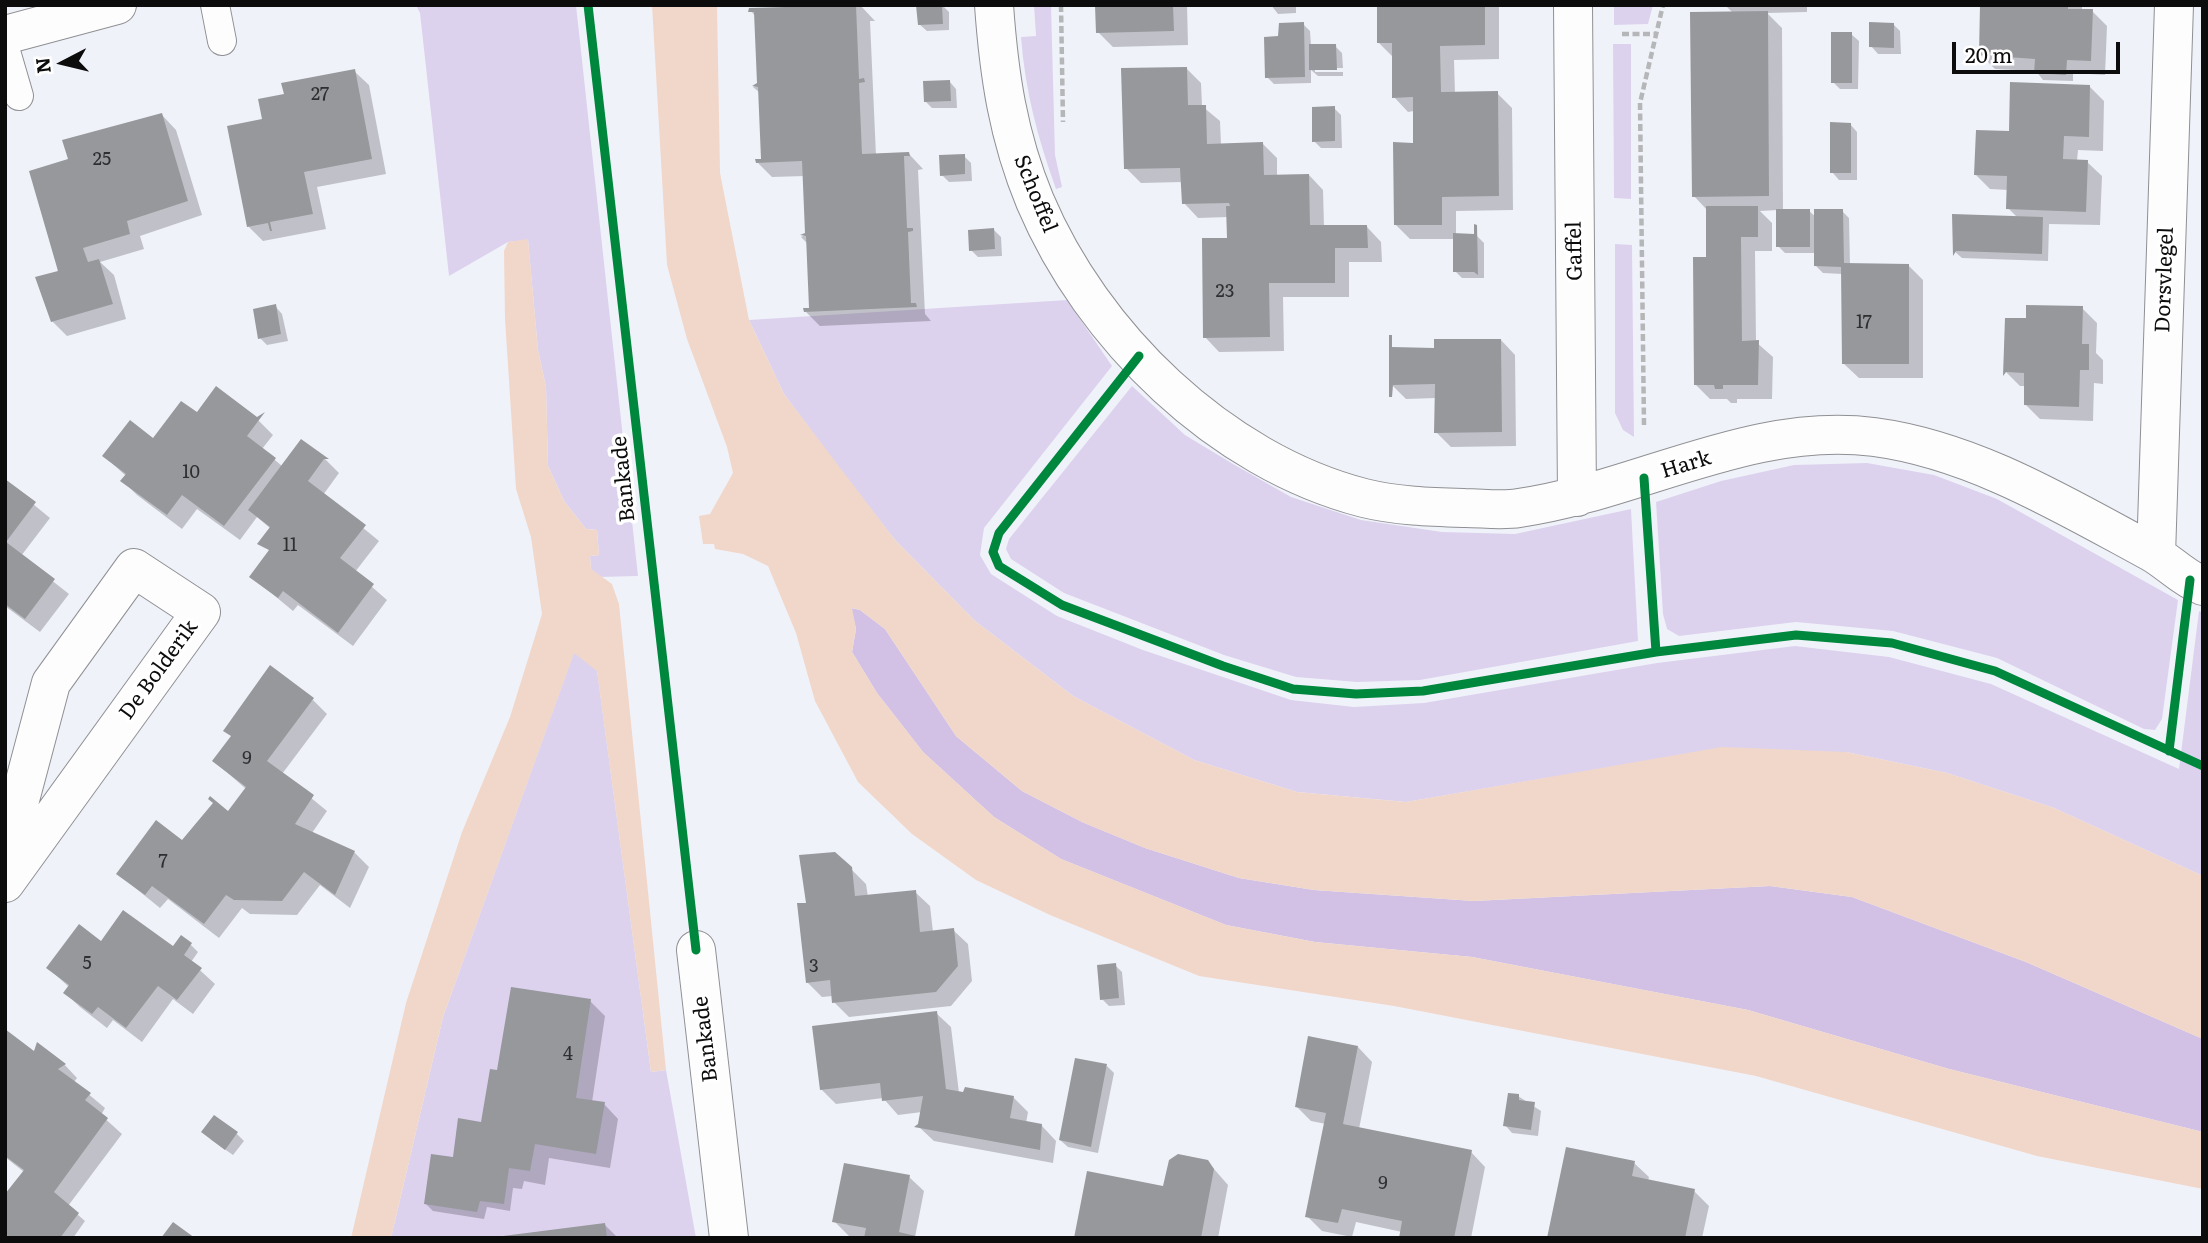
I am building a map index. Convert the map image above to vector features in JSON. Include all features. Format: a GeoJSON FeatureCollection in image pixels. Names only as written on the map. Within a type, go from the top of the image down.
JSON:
{"type":"FeatureCollection","features":[{"type":"Feature","properties":{"kind":"street"},"geometry":{"type":"LineString","coordinates":[[24,22],[117,5]]}},
{"type":"Feature","properties":{"kind":"street","name":"Schoffel"},"geometry":{"type":"LineString","coordinates":[[993,5],[1000,82],[1014,142],[1035,201],[1062,256],[1096,307],[1139,356]]}},
{"type":"Feature","properties":{"kind":"street","name":"Gaffel"},"geometry":{"type":"LineString","coordinates":[[1573,5],[1577,496]]}},
{"type":"Feature","properties":{"kind":"street","name":"Dorsvlegel"},"geometry":{"type":"LineString","coordinates":[[2157,555],[2174,5]]}},
{"type":"Feature","properties":{"kind":"street","name":"Hark"},"geometry":{"type":"LineString","coordinates":[[1139,356],[1191,406],[1237,441],[1297,473],[1365,498],[1440,508],[1515,509],[1577,496],[1794,437],[1872,436],[1937,450],[2003,475],[2157,555],[2203,586]]}},
{"type":"Feature","properties":{"kind":"street","name":"De Bolderik"},"geometry":{"type":"LineString","coordinates":[[5,856],[51,683],[134,568],[201,612],[5,883]]}},
{"type":"Feature","properties":{"kind":"street","name":"Bankade"},"geometry":{"type":"LineString","coordinates":[[695,950],[729,1238]]}},
{"type":"Feature","properties":{"kind":"lane"},"geometry":{"type":"LineString","coordinates":[[215,5],[222,41]]}},
{"type":"Feature","properties":{"kind":"lane"},"geometry":{"type":"LineString","coordinates":[[5,48],[19,96]]}},
{"type":"Feature","properties":{"kind":"path"},"geometry":{"type":"LineString","coordinates":[[1644,478],[1640,103],[1663,5]]}},
{"type":"Feature","properties":{"kind":"shaded area"},"geometry":{"type":"Polygon","coordinates":[[[416,5],[576,5],[638,576],[600,577],[591,569],[590,556],[599,555],[597,530],[586,529],[564,501],[548,466],[546,387],[538,350],[528,240],[508,242],[449,276],[420,13],[416,5]]]}},
{"type":"Feature","properties":{"kind":"shaded area"},"geometry":{"type":"Polygon","coordinates":[[[652,5],[717,5],[720,173],[749,320],[784,394],[895,540],[975,621],[1073,696],[1194,760],[1297,792],[1406,802],[1722,747],[1846,752],[1947,773],[2054,808],[2203,876],[2203,1039],[2026,962],[1852,897],[1770,886],[1474,901],[1314,890],[1239,878],[1145,848],[1082,822],[1022,791],[956,736],[885,629],[860,610],[852,608],[856,629],[852,652],[877,693],[923,752],[994,817],[1061,859],[1226,925],[1315,942],[1472,957],[1748,1010],[1949,1069],[2203,1132],[2203,1189],[2037,1156],[1756,1076],[1394,1006],[1199,976],[1050,915],[976,880],[912,834],[858,782],[815,701],[796,633],[768,566],[743,554],[715,549],[714,544],[703,544],[699,516],[710,514],[733,473],[727,447],[687,339],[667,265],[652,5]]]}},
{"type":"Feature","properties":{"kind":"shaded area"},"geometry":{"type":"Polygon","coordinates":[[[1034,5],[1051,5],[1055,155],[1062,187],[1056,189],[1033,114],[1023,57],[1021,37],[1036,36],[1034,5]]]}},
{"type":"Feature","properties":{"kind":"shaded area"},"geometry":{"type":"Polygon","coordinates":[[[1614,5],[1653,5],[1648,24],[1614,25],[1614,5]]]}},
{"type":"Feature","properties":{"kind":"shaded area"},"geometry":{"type":"Polygon","coordinates":[[[1613,44],[1631,44],[1631,199],[1614,198],[1613,44]]]}},
{"type":"Feature","properties":{"kind":"shaded area"},"geometry":{"type":"Polygon","coordinates":[[[528,239],[538,350],[546,387],[548,466],[564,501],[586,529],[597,530],[599,555],[590,556],[591,569],[612,584],[619,604],[666,1070],[651,1072],[597,671],[574,653],[443,1017],[391,1238],[351,1238],[406,1003],[462,832],[510,717],[542,614],[531,537],[516,489],[505,319],[504,251],[508,242],[528,239]]]}},
{"type":"Feature","properties":{"kind":"shaded area"},"geometry":{"type":"Polygon","coordinates":[[[1615,244],[1632,245],[1634,437],[1623,430],[1615,413],[1615,244]]]}},
{"type":"Feature","properties":{"kind":"shaded area"},"geometry":{"type":"Polygon","coordinates":[[[1067,300],[1112,366],[984,528],[980,555],[991,574],[1057,616],[1143,650],[1291,700],[1354,707],[1424,703],[1657,663],[1795,646],[1889,657],[1991,684],[2179,769],[2199,611],[2203,613],[2203,876],[2054,808],[1947,773],[1846,752],[1546,778],[1406,802],[1297,792],[1194,760],[1073,696],[975,621],[895,540],[839,468],[784,394],[749,320],[1067,300]]]}},
{"type":"Feature","properties":{"kind":"shaded area"},"geometry":{"type":"Polygon","coordinates":[[[1132,386],[1185,435],[1233,464],[1291,497],[1361,520],[1442,532],[1515,534],[1631,509],[1638,641],[1420,680],[1357,682],[1296,677],[1224,655],[1064,593],[1011,559],[1006,549],[1009,539],[1132,386]]]}},
{"type":"Feature","properties":{"kind":"shaded area"},"geometry":{"type":"Polygon","coordinates":[[[1867,463],[1934,475],[1997,499],[2178,600],[2162,719],[2155,730],[2144,729],[1997,658],[1893,631],[1796,622],[1679,636],[1667,629],[1663,614],[1656,502],[1721,481],[1794,465],[1867,463]]]}},
{"type":"Feature","properties":{"kind":"shaded area"},"geometry":{"type":"Polygon","coordinates":[[[851,608],[860,610],[885,629],[956,736],[1022,791],[1082,822],[1145,848],[1239,878],[1314,890],[1474,901],[1770,886],[1852,897],[2026,962],[2203,1039],[2203,1132],[1949,1069],[1748,1010],[1472,957],[1315,942],[1226,925],[1061,859],[994,817],[923,752],[877,693],[852,652],[856,629],[851,608]]]}},
{"type":"Feature","properties":{"kind":"shaded area"},"geometry":{"type":"Polygon","coordinates":[[[574,652],[597,670],[651,1072],[666,1070],[696,1238],[391,1238],[443,1017],[574,652]]]}},
{"type":"Feature","properties":{"kind":"building"},"geometry":{"type":"Polygon","coordinates":[[[856,5],[859,79],[864,78],[865,82],[859,83],[862,154],[909,152],[910,156],[904,156],[907,228],[913,228],[913,231],[908,232],[911,303],[916,303],[917,307],[804,312],[803,308],[809,308],[806,236],[800,235],[805,233],[802,161],[756,163],[755,159],[761,159],[758,87],[752,86],[757,83],[754,12],[748,12],[749,8],[856,5]]]}},
{"type":"Feature","properties":{"kind":"building"},"geometry":{"type":"Polygon","coordinates":[[[916,5],[942,5],[943,24],[918,25],[916,5]]]}},
{"type":"Feature","properties":{"kind":"building"},"geometry":{"type":"Polygon","coordinates":[[[1095,5],[1173,5],[1174,31],[1096,33],[1095,5]]]}},
{"type":"Feature","properties":{"kind":"building"},"geometry":{"type":"Polygon","coordinates":[[[1377,5],[1485,5],[1485,45],[1440,46],[1441,92],[1498,91],[1499,196],[1442,197],[1442,225],[1394,225],[1393,142],[1413,143],[1413,97],[1392,98],[1392,43],[1377,43],[1377,5]]]}},
{"type":"Feature","properties":{"kind":"building"},"geometry":{"type":"Polygon","coordinates":[[[1980,5],[2068,5],[2068,9],[2093,9],[2091,61],[2067,60],[2066,75],[2034,73],[2035,59],[1979,55],[1980,5]]]}},
{"type":"Feature","properties":{"kind":"building"},"geometry":{"type":"Polygon","coordinates":[[[1768,11],[1769,196],[1692,197],[1690,12],[1768,11]]]}},
{"type":"Feature","properties":{"kind":"building"},"geometry":{"type":"Polygon","coordinates":[[[1304,22],[1305,77],[1265,78],[1264,37],[1278,36],[1279,23],[1304,22]]]}},
{"type":"Feature","properties":{"kind":"building"},"geometry":{"type":"Polygon","coordinates":[[[1869,22],[1894,23],[1894,48],[1869,47],[1869,22]]]}},
{"type":"Feature","properties":{"kind":"building"},"geometry":{"type":"Polygon","coordinates":[[[1831,32],[1852,32],[1852,83],[1831,83],[1831,32]]]}},
{"type":"Feature","properties":{"kind":"building"},"geometry":{"type":"Polygon","coordinates":[[[1309,44],[1336,44],[1337,70],[1309,70],[1309,44]]]}},
{"type":"Feature","properties":{"kind":"building"},"geometry":{"type":"Polygon","coordinates":[[[1187,67],[1188,105],[1206,105],[1207,144],[1263,142],[1264,175],[1309,174],[1310,225],[1367,225],[1368,248],[1335,248],[1335,283],[1269,283],[1270,337],[1203,338],[1202,238],[1227,238],[1226,206],[1230,206],[1229,203],[1182,204],[1180,168],[1124,169],[1121,68],[1187,67]]]}},
{"type":"Feature","properties":{"kind":"building"},"geometry":{"type":"Polygon","coordinates":[[[355,69],[372,159],[304,172],[313,214],[270,222],[272,231],[268,223],[247,227],[227,126],[262,119],[258,99],[284,94],[281,83],[355,69]]]}},
{"type":"Feature","properties":{"kind":"building"},"geometry":{"type":"Polygon","coordinates":[[[950,80],[951,101],[924,102],[923,81],[950,80]]]}},
{"type":"Feature","properties":{"kind":"building"},"geometry":{"type":"Polygon","coordinates":[[[2010,82],[2090,85],[2089,137],[2064,136],[2063,159],[2088,160],[2086,212],[2006,209],[2007,176],[1974,175],[1976,130],[2009,131],[2010,82]]]}},
{"type":"Feature","properties":{"kind":"building"},"geometry":{"type":"Polygon","coordinates":[[[1335,106],[1335,141],[1312,142],[1312,107],[1335,106]]]}},
{"type":"Feature","properties":{"kind":"building"},"geometry":{"type":"Polygon","coordinates":[[[162,113],[188,201],[127,221],[130,234],[83,248],[88,262],[99,259],[113,304],[51,322],[35,277],[58,271],[29,171],[68,159],[62,140],[162,113]]]}},
{"type":"Feature","properties":{"kind":"building"},"geometry":{"type":"Polygon","coordinates":[[[1830,122],[1851,123],[1851,173],[1830,173],[1830,122]]]}},
{"type":"Feature","properties":{"kind":"building"},"geometry":{"type":"Polygon","coordinates":[[[965,154],[965,174],[940,176],[939,155],[965,154]]]}},
{"type":"Feature","properties":{"kind":"building"},"geometry":{"type":"Polygon","coordinates":[[[1706,206],[1758,206],[1758,237],[1741,237],[1742,341],[1759,340],[1758,385],[1723,385],[1723,389],[1715,389],[1714,385],[1694,385],[1693,257],[1706,257],[1706,206]]]}},
{"type":"Feature","properties":{"kind":"building"},"geometry":{"type":"Polygon","coordinates":[[[1776,209],[1810,209],[1810,247],[1776,247],[1776,209]]]}},
{"type":"Feature","properties":{"kind":"building"},"geometry":{"type":"Polygon","coordinates":[[[1814,209],[1843,209],[1844,263],[1909,264],[1909,364],[1842,364],[1841,267],[1814,266],[1814,209]]]}},
{"type":"Feature","properties":{"kind":"building"},"geometry":{"type":"Polygon","coordinates":[[[1952,214],[2043,217],[2042,254],[1956,251],[1953,256],[1952,214]]]}},
{"type":"Feature","properties":{"kind":"building"},"geometry":{"type":"Polygon","coordinates":[[[1474,224],[1477,225],[1478,275],[1474,272],[1453,272],[1453,233],[1474,234],[1474,224]]]}},
{"type":"Feature","properties":{"kind":"building"},"geometry":{"type":"Polygon","coordinates":[[[994,228],[995,249],[969,251],[968,230],[994,228]]]}},
{"type":"Feature","properties":{"kind":"building"},"geometry":{"type":"Polygon","coordinates":[[[276,304],[281,334],[258,339],[253,309],[276,304]]]}},
{"type":"Feature","properties":{"kind":"building"},"geometry":{"type":"Polygon","coordinates":[[[2026,305],[2083,306],[2082,344],[2089,344],[2089,370],[2080,370],[2079,407],[2024,405],[2024,373],[2006,372],[2003,376],[2005,318],[2026,318],[2026,305]]]}},
{"type":"Feature","properties":{"kind":"building"},"geometry":{"type":"Polygon","coordinates":[[[1389,335],[1392,335],[1392,347],[1434,348],[1434,339],[1501,339],[1502,432],[1434,433],[1435,384],[1393,385],[1392,397],[1389,397],[1389,335]]]}},
{"type":"Feature","properties":{"kind":"building"},"geometry":{"type":"Polygon","coordinates":[[[216,386],[257,417],[265,412],[247,436],[276,458],[224,526],[182,495],[167,515],[120,481],[126,474],[102,456],[130,420],[153,438],[181,401],[197,412],[216,386]]]}},
{"type":"Feature","properties":{"kind":"building"},"geometry":{"type":"Polygon","coordinates":[[[301,439],[329,459],[324,459],[308,481],[366,525],[340,558],[374,584],[338,633],[283,591],[278,598],[249,577],[269,550],[257,544],[270,527],[248,510],[301,439]]]}},
{"type":"Feature","properties":{"kind":"building"},"geometry":{"type":"Polygon","coordinates":[[[5,479],[36,502],[6,542],[55,579],[25,619],[5,604],[5,479]]]}},
{"type":"Feature","properties":{"kind":"building"},"geometry":{"type":"Polygon","coordinates":[[[270,665],[314,698],[267,761],[314,795],[295,824],[355,851],[335,895],[304,872],[282,901],[234,900],[226,895],[204,924],[152,886],[145,895],[116,874],[156,820],[182,840],[213,803],[208,799],[210,796],[228,811],[246,787],[212,761],[231,736],[223,731],[270,665]]]}},
{"type":"Feature","properties":{"kind":"building"},"geometry":{"type":"Polygon","coordinates":[[[835,852],[852,867],[855,896],[916,890],[920,932],[954,928],[958,966],[936,992],[832,1003],[830,980],[806,983],[797,903],[806,903],[799,855],[835,852]]]}},
{"type":"Feature","properties":{"kind":"building"},"geometry":{"type":"Polygon","coordinates":[[[123,910],[173,946],[181,935],[192,943],[184,955],[202,968],[177,1000],[158,986],[126,1028],[98,1007],[92,1014],[63,993],[69,985],[46,968],[79,924],[101,941],[123,910]]]}},
{"type":"Feature","properties":{"kind":"building"},"geometry":{"type":"Polygon","coordinates":[[[1116,963],[1119,998],[1100,1000],[1097,965],[1116,963]]]}},
{"type":"Feature","properties":{"kind":"building"},"geometry":{"type":"Polygon","coordinates":[[[511,987],[591,999],[576,1098],[605,1102],[596,1154],[535,1144],[530,1171],[509,1168],[504,1204],[480,1201],[477,1212],[424,1204],[431,1154],[453,1157],[458,1118],[481,1122],[490,1069],[497,1070],[511,987]]]}},
{"type":"Feature","properties":{"kind":"building"},"geometry":{"type":"Polygon","coordinates":[[[937,1011],[946,1089],[963,1092],[965,1087],[1014,1096],[1010,1118],[1042,1124],[1040,1150],[914,1127],[918,1124],[923,1096],[882,1101],[880,1083],[820,1090],[812,1026],[937,1011]]]}},
{"type":"Feature","properties":{"kind":"building"},"geometry":{"type":"Polygon","coordinates":[[[5,1029],[34,1051],[37,1042],[66,1064],[58,1069],[91,1093],[85,1100],[108,1118],[54,1192],[79,1213],[60,1238],[10,1238],[5,1234],[5,1194],[24,1170],[5,1156],[5,1029]]]}},
{"type":"Feature","properties":{"kind":"building"},"geometry":{"type":"Polygon","coordinates":[[[1308,1036],[1358,1046],[1343,1124],[1472,1150],[1454,1238],[1399,1238],[1402,1221],[1342,1209],[1338,1223],[1305,1217],[1326,1113],[1295,1107],[1308,1036]]]}},
{"type":"Feature","properties":{"kind":"building"},"geometry":{"type":"Polygon","coordinates":[[[1075,1058],[1107,1064],[1091,1147],[1059,1140],[1075,1058]]]}},
{"type":"Feature","properties":{"kind":"building"},"geometry":{"type":"Polygon","coordinates":[[[1508,1093],[1519,1094],[1519,1100],[1535,1102],[1531,1130],[1503,1126],[1508,1093]]]}},
{"type":"Feature","properties":{"kind":"building"},"geometry":{"type":"Polygon","coordinates":[[[214,1115],[238,1132],[225,1150],[201,1132],[214,1115]]]}},
{"type":"Feature","properties":{"kind":"building"},"geometry":{"type":"Polygon","coordinates":[[[1566,1147],[1635,1161],[1632,1176],[1695,1189],[1685,1238],[1547,1238],[1566,1147]]]}},
{"type":"Feature","properties":{"kind":"building"},"geometry":{"type":"Polygon","coordinates":[[[1178,1154],[1208,1160],[1214,1169],[1201,1238],[1074,1238],[1087,1171],[1163,1186],[1169,1160],[1178,1154]]]}},
{"type":"Feature","properties":{"kind":"building"},"geometry":{"type":"Polygon","coordinates":[[[844,1163],[910,1175],[899,1232],[924,1238],[864,1238],[866,1228],[832,1222],[844,1163]]]}},
{"type":"Feature","properties":{"kind":"building"},"geometry":{"type":"Polygon","coordinates":[[[173,1222],[195,1238],[161,1238],[173,1222]]]}},
{"type":"Feature","properties":{"kind":"building"},"geometry":{"type":"Polygon","coordinates":[[[605,1223],[607,1238],[503,1238],[503,1236],[605,1223]]]}},
{"type":"Feature","properties":{"kind":"cycle path"},"geometry":{"type":"LineString","coordinates":[[588,5],[696,950]]}},
{"type":"Feature","properties":{"kind":"cycle path"},"geometry":{"type":"LineString","coordinates":[[1139,356],[999,533],[993,552],[999,566],[1062,605],[1223,666],[1293,689],[1356,694],[1423,691],[1656,652],[1796,635],[1892,643],[1995,671],[2203,766]]}},
{"type":"Feature","properties":{"kind":"cycle path"},"geometry":{"type":"LineString","coordinates":[[1644,478],[1656,652]]}},
{"type":"Feature","properties":{"kind":"cycle path"},"geometry":{"type":"LineString","coordinates":[[2169,751],[2190,580]]}}]}
